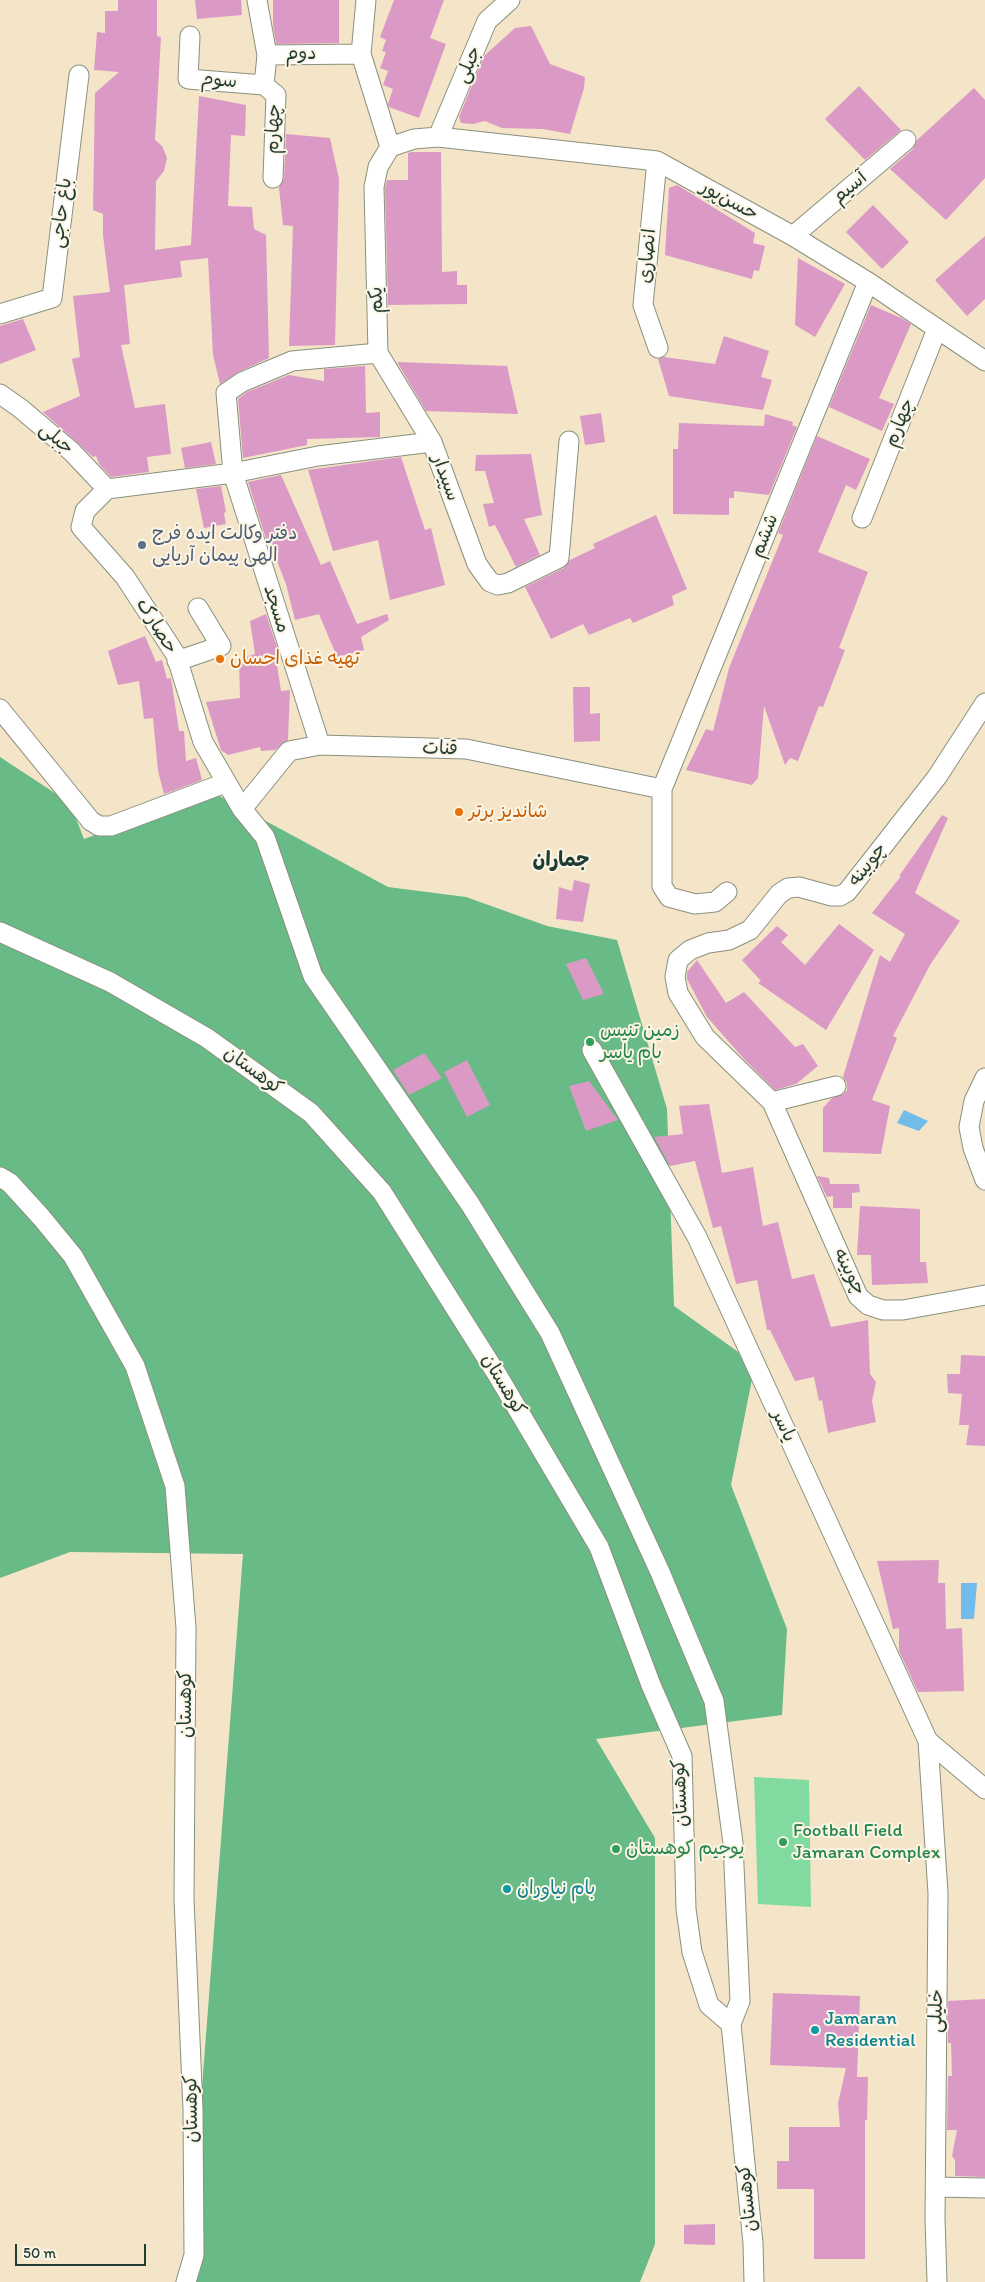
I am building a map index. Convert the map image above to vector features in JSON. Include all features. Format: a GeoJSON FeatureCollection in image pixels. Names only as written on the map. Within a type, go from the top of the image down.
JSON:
{"type":"FeatureCollection","features":[{"type":"Feature","properties":{"kind":"street","name":"دوم"},"geometry":{"type":"LineString","coordinates":[[257,0],[267,55],[361,54]]}},
{"type":"Feature","properties":{"kind":"street"},"geometry":{"type":"LineString","coordinates":[[366,0],[361,54],[390,147],[414,139],[438,137]]}},
{"type":"Feature","properties":{"kind":"street","name":"جبلی"},"geometry":{"type":"LineString","coordinates":[[438,137],[487,21],[510,0]]}},
{"type":"Feature","properties":{"kind":"street","name":"سوم"},"geometry":{"type":"LineString","coordinates":[[190,36],[188,79],[264,85]]}},
{"type":"Feature","properties":{"kind":"street","name":"چهارم"},"geometry":{"type":"LineString","coordinates":[[267,55],[264,85],[276,96],[273,178]]}},
{"type":"Feature","properties":{"kind":"street","name":"باغ حاجی"},"geometry":{"type":"LineString","coordinates":[[0,314],[52,298],[79,75]]}},
{"type":"Feature","properties":{"kind":"street","name":"حسن‌پور"},"geometry":{"type":"LineString","coordinates":[[438,137],[657,161],[794,236],[868,282],[985,361]]}},
{"type":"Feature","properties":{"kind":"street","name":"آسیم"},"geometry":{"type":"LineString","coordinates":[[794,236],[906,140]]}},
{"type":"Feature","properties":{"kind":"street","name":"یکم"},"geometry":{"type":"LineString","coordinates":[[390,147],[378,167],[374,187],[378,353],[432,442]]}},
{"type":"Feature","properties":{"kind":"street","name":"انصاری"},"geometry":{"type":"LineString","coordinates":[[657,161],[643,305],[658,348]]}},
{"type":"Feature","properties":{"kind":"street","name":"ششم"},"geometry":{"type":"LineString","coordinates":[[662,789],[868,282]]}},
{"type":"Feature","properties":{"kind":"street","name":"چهارم"},"geometry":{"type":"LineString","coordinates":[[862,518],[937,329]]}},
{"type":"Feature","properties":{"kind":"street","name":"مسجد"},"geometry":{"type":"LineString","coordinates":[[320,745],[233,473],[226,393],[242,382],[292,361],[378,353]]}},
{"type":"Feature","properties":{"kind":"street","name":"جبلی"},"geometry":{"type":"LineString","coordinates":[[0,394],[20,408],[72,452],[106,489]]}},
{"type":"Feature","properties":{"kind":"street","name":"سپیدار"},"geometry":{"type":"LineString","coordinates":[[106,489],[233,473],[318,456],[432,442],[477,564],[490,582],[498,585],[508,583],[559,558],[569,441]]}},
{"type":"Feature","properties":{"kind":"street","name":"حصارک"},"geometry":{"type":"LineString","coordinates":[[106,489],[85,511],[81,527],[125,578],[177,661],[203,742],[225,783],[242,809]]}},
{"type":"Feature","properties":{"kind":"street"},"geometry":{"type":"LineString","coordinates":[[177,661],[221,646],[198,608]]}},
{"type":"Feature","properties":{"kind":"street","name":"چوبینه"},"geometry":{"type":"LineString","coordinates":[[985,703],[937,777],[847,892],[840,896],[832,896],[799,887],[788,888],[780,894],[750,930],[729,940],[690,950],[678,960],[675,977],[678,993],[705,1037],[772,1102],[858,1296],[868,1305],[883,1310],[903,1310],[985,1295]]}},
{"type":"Feature","properties":{"kind":"street"},"geometry":{"type":"LineString","coordinates":[[0,709],[90,821],[99,826],[111,826],[225,783]]}},
{"type":"Feature","properties":{"kind":"street","name":"قنات"},"geometry":{"type":"LineString","coordinates":[[242,809],[289,751],[320,745],[466,749],[662,789]]}},
{"type":"Feature","properties":{"kind":"street"},"geometry":{"type":"LineString","coordinates":[[662,789],[662,886],[668,897],[695,904],[715,902],[727,892]]}},
{"type":"Feature","properties":{"kind":"street","name":"کوهستان"},"geometry":{"type":"LineString","coordinates":[[242,809],[264,837],[313,976],[470,1204],[550,1333],[660,1572],[714,1701],[733,1843],[740,2001],[731,2024],[753,2243],[754,2282]]}},
{"type":"Feature","properties":{"kind":"street","name":"کوهستان"},"geometry":{"type":"LineString","coordinates":[[0,932],[110,982],[207,1038],[311,1113],[382,1192],[498,1376],[599,1547],[651,1685],[682,1756],[686,1900],[692,1952],[709,2005],[731,2024]]}},
{"type":"Feature","properties":{"kind":"street","name":"یاسر"},"geometry":{"type":"LineString","coordinates":[[592,1050],[697,1237],[928,1741],[985,1789]]}},
{"type":"Feature","properties":{"kind":"street"},"geometry":{"type":"LineString","coordinates":[[985,1078],[974,1101],[977,1129],[972,1148],[985,1180]]}},
{"type":"Feature","properties":{"kind":"street"},"geometry":{"type":"LineString","coordinates":[[772,1102],[836,1086]]}},
{"type":"Feature","properties":{"kind":"street","name":"کوهستان"},"geometry":{"type":"LineString","coordinates":[[0,1177],[10,1183],[29,1203],[73,1256],[135,1366],[175,1486],[186,1628],[184,1899],[193,2110],[194,2255],[186,2282]]}},
{"type":"Feature","properties":{"kind":"street","name":"خلیلی"},"geometry":{"type":"LineString","coordinates":[[928,1741],[938,1893],[937,2282]]}},
{"type":"Feature","properties":{"kind":"street"},"geometry":{"type":"LineString","coordinates":[[936,2187],[985,2188]]}},
{"type":"Feature","properties":{"kind":"green space"},"geometry":{"type":"Polygon","coordinates":[[[0,757],[70,803],[84,839],[212,792],[388,887],[466,897],[547,926],[617,940],[667,1109],[674,1306],[755,1364],[731,1485],[787,1629],[782,1715],[596,1739],[655,1838],[655,2244],[640,2282],[187,2282],[243,1554],[70,1552],[0,1578],[0,757]]]}},
{"type":"Feature","properties":{"kind":"green space","name":"Football Field Jamaran Complex"},"geometry":{"type":"Polygon","coordinates":[[[754,1777],[809,1780],[811,1907],[758,1904],[754,1777]]]}},
{"type":"Feature","properties":{"kind":"water"},"geometry":{"type":"Polygon","coordinates":[[[904,1110],[928,1121],[919,1131],[897,1123],[904,1110]]]}},
{"type":"Feature","properties":{"kind":"water"},"geometry":{"type":"Polygon","coordinates":[[[961,1583],[977,1583],[974,1619],[961,1619],[961,1583]]]}},
{"type":"Feature","properties":{"kind":"building"},"geometry":{"type":"Polygon","coordinates":[[[118,0],[157,0],[157,36],[161,37],[155,140],[162,146],[167,158],[164,171],[156,181],[155,250],[191,245],[199,96],[246,105],[245,136],[231,135],[228,206],[252,207],[254,229],[266,235],[269,358],[238,372],[220,384],[213,355],[208,258],[180,261],[182,277],[124,285],[130,344],[121,345],[135,408],[165,404],[171,454],[147,457],[149,472],[111,477],[99,464],[96,456],[93,457],[43,412],[80,396],[72,359],[80,357],[73,296],[110,292],[103,235],[103,214],[93,210],[95,93],[119,72],[94,70],[97,32],[105,33],[105,11],[118,11],[118,0]]]}},
{"type":"Feature","properties":{"kind":"building"},"geometry":{"type":"Polygon","coordinates":[[[195,0],[241,0],[242,15],[197,19],[195,0]]]}},
{"type":"Feature","properties":{"kind":"building"},"geometry":{"type":"Polygon","coordinates":[[[273,0],[339,0],[339,43],[276,44],[273,25],[273,0]]]}},
{"type":"Feature","properties":{"kind":"building"},"geometry":{"type":"Polygon","coordinates":[[[394,0],[444,0],[430,38],[446,44],[419,118],[389,107],[388,104],[393,89],[383,85],[388,71],[380,68],[386,52],[382,51],[386,40],[380,37],[394,0]]]}},
{"type":"Feature","properties":{"kind":"building"},"geometry":{"type":"Polygon","coordinates":[[[531,26],[550,64],[585,77],[584,88],[570,134],[543,129],[502,128],[485,121],[473,124],[461,123],[459,117],[484,56],[515,28],[531,26]]]}},
{"type":"Feature","properties":{"kind":"building"},"geometry":{"type":"Polygon","coordinates":[[[859,86],[901,130],[865,160],[825,119],[859,86]]]}},
{"type":"Feature","properties":{"kind":"building"},"geometry":{"type":"Polygon","coordinates":[[[974,88],[985,100],[985,178],[946,220],[890,169],[913,149],[917,140],[974,88]]]}},
{"type":"Feature","properties":{"kind":"building"},"geometry":{"type":"Polygon","coordinates":[[[286,134],[330,138],[339,179],[335,345],[289,346],[293,226],[283,225],[279,188],[284,178],[286,134]]]}},
{"type":"Feature","properties":{"kind":"building"},"geometry":{"type":"Polygon","coordinates":[[[441,152],[442,272],[457,271],[457,285],[467,285],[467,304],[388,305],[385,188],[387,180],[408,180],[408,153],[441,152]]]}},
{"type":"Feature","properties":{"kind":"building"},"geometry":{"type":"Polygon","coordinates":[[[677,185],[755,233],[753,243],[765,246],[759,271],[754,270],[752,279],[665,255],[669,188],[677,185]]]}},
{"type":"Feature","properties":{"kind":"building"},"geometry":{"type":"Polygon","coordinates":[[[873,205],[909,242],[882,269],[846,232],[873,205]]]}},
{"type":"Feature","properties":{"kind":"building"},"geometry":{"type":"Polygon","coordinates":[[[985,236],[985,299],[967,316],[935,280],[985,236]]]}},
{"type":"Feature","properties":{"kind":"building"},"geometry":{"type":"Polygon","coordinates":[[[798,258],[845,284],[815,337],[795,325],[798,258]]]}},
{"type":"Feature","properties":{"kind":"building"},"geometry":{"type":"Polygon","coordinates":[[[871,305],[911,324],[879,398],[894,404],[882,431],[829,407],[871,305]]]}},
{"type":"Feature","properties":{"kind":"building"},"geometry":{"type":"Polygon","coordinates":[[[23,319],[36,350],[0,364],[0,326],[23,319]]]}},
{"type":"Feature","properties":{"kind":"building"},"geometry":{"type":"Polygon","coordinates":[[[724,336],[769,351],[761,377],[772,380],[763,410],[669,396],[658,359],[664,357],[715,364],[724,336]]]}},
{"type":"Feature","properties":{"kind":"building"},"geometry":{"type":"Polygon","coordinates":[[[397,362],[507,366],[518,414],[426,411],[397,362]]]}},
{"type":"Feature","properties":{"kind":"building"},"geometry":{"type":"Polygon","coordinates":[[[365,366],[366,413],[380,412],[380,437],[307,439],[307,445],[243,458],[238,399],[247,392],[289,375],[324,381],[324,369],[365,366]]]}},
{"type":"Feature","properties":{"kind":"building"},"geometry":{"type":"Polygon","coordinates":[[[601,413],[605,442],[585,445],[580,416],[601,413]]]}},
{"type":"Feature","properties":{"kind":"building"},"geometry":{"type":"Polygon","coordinates":[[[765,414],[793,422],[792,425],[797,427],[769,495],[734,491],[734,498],[729,498],[729,515],[673,514],[673,449],[678,449],[679,423],[764,426],[765,414]]]}},
{"type":"Feature","properties":{"kind":"building"},"geometry":{"type":"Polygon","coordinates":[[[817,436],[870,459],[856,490],[846,485],[818,552],[868,572],[839,648],[845,650],[823,707],[819,706],[798,761],[790,758],[785,765],[764,706],[758,778],[752,785],[686,770],[706,729],[713,731],[729,668],[783,535],[778,533],[817,436]]]}},
{"type":"Feature","properties":{"kind":"building"},"geometry":{"type":"Polygon","coordinates":[[[211,442],[216,464],[185,468],[181,448],[211,442]]]}},
{"type":"Feature","properties":{"kind":"building"},"geometry":{"type":"Polygon","coordinates":[[[531,454],[542,515],[524,519],[540,555],[516,567],[495,525],[489,527],[483,504],[494,503],[485,471],[475,471],[476,455],[531,454]]]}},
{"type":"Feature","properties":{"kind":"building"},"geometry":{"type":"Polygon","coordinates":[[[401,457],[425,530],[431,528],[445,585],[390,600],[378,540],[333,551],[308,470],[401,457]]]}},
{"type":"Feature","properties":{"kind":"building"},"geometry":{"type":"Polygon","coordinates":[[[281,475],[321,565],[330,561],[357,624],[387,614],[389,620],[361,637],[364,650],[337,657],[319,614],[295,620],[286,584],[268,538],[266,539],[248,482],[281,475]]]}},
{"type":"Feature","properties":{"kind":"building"},"geometry":{"type":"Polygon","coordinates":[[[221,486],[226,512],[224,513],[226,524],[204,528],[196,489],[221,486]]]}},
{"type":"Feature","properties":{"kind":"building"},"geometry":{"type":"Polygon","coordinates":[[[656,515],[687,589],[672,596],[674,605],[633,623],[630,618],[589,635],[583,624],[551,639],[525,587],[564,568],[570,560],[595,548],[593,544],[656,515]]]}},
{"type":"Feature","properties":{"kind":"building"},"geometry":{"type":"Polygon","coordinates":[[[266,614],[279,653],[279,658],[276,659],[281,691],[290,690],[288,740],[275,750],[261,751],[260,747],[228,755],[221,750],[206,702],[240,698],[239,659],[255,654],[250,621],[266,614]]]}},
{"type":"Feature","properties":{"kind":"building"},"geometry":{"type":"Polygon","coordinates":[[[145,636],[156,662],[162,660],[167,679],[171,678],[179,731],[184,731],[186,761],[196,758],[202,780],[164,794],[158,771],[153,718],[144,719],[139,681],[118,685],[108,651],[145,636]]]}},
{"type":"Feature","properties":{"kind":"building"},"geometry":{"type":"Polygon","coordinates":[[[573,687],[590,687],[590,714],[600,713],[600,741],[574,742],[573,687]]]}},
{"type":"Feature","properties":{"kind":"building"},"geometry":{"type":"Polygon","coordinates":[[[942,815],[948,818],[915,893],[960,921],[930,965],[893,1036],[897,1038],[872,1100],[890,1106],[881,1154],[823,1152],[823,1108],[832,1098],[843,1094],[847,1090],[847,1083],[843,1077],[880,955],[890,962],[905,934],[872,913],[901,876],[899,876],[942,815]]]}},
{"type":"Feature","properties":{"kind":"building"},"geometry":{"type":"Polygon","coordinates":[[[574,880],[590,884],[583,922],[556,919],[559,887],[572,891],[574,880]]]}},
{"type":"Feature","properties":{"kind":"building"},"geometry":{"type":"Polygon","coordinates":[[[839,924],[874,950],[826,1030],[758,983],[761,981],[742,960],[777,926],[788,935],[781,942],[805,965],[839,924]]]}},
{"type":"Feature","properties":{"kind":"building"},"geometry":{"type":"Polygon","coordinates":[[[586,958],[604,994],[583,1000],[566,964],[586,958]]]}},
{"type":"Feature","properties":{"kind":"building"},"geometry":{"type":"Polygon","coordinates":[[[697,960],[726,1003],[744,992],[795,1047],[803,1044],[818,1066],[796,1084],[775,1090],[744,1059],[707,1017],[687,979],[687,972],[697,960]]]}},
{"type":"Feature","properties":{"kind":"building"},"geometry":{"type":"Polygon","coordinates":[[[424,1053],[442,1078],[409,1095],[393,1070],[424,1053]]]}},
{"type":"Feature","properties":{"kind":"building"},"geometry":{"type":"Polygon","coordinates":[[[467,1060],[490,1105],[467,1117],[444,1072],[467,1060]]]}},
{"type":"Feature","properties":{"kind":"building"},"geometry":{"type":"Polygon","coordinates":[[[589,1081],[618,1120],[586,1131],[569,1086],[589,1081]]]}},
{"type":"Feature","properties":{"kind":"building"},"geometry":{"type":"Polygon","coordinates":[[[709,1104],[722,1173],[753,1167],[763,1226],[778,1222],[792,1279],[814,1274],[831,1327],[868,1320],[870,1374],[876,1382],[872,1401],[876,1422],[828,1433],[822,1400],[819,1401],[814,1377],[795,1381],[770,1330],[767,1330],[757,1280],[736,1284],[721,1226],[713,1228],[695,1161],[670,1166],[654,1137],[683,1134],[679,1106],[709,1104]]]}},
{"type":"Feature","properties":{"kind":"building"},"geometry":{"type":"Polygon","coordinates":[[[817,1176],[829,1178],[830,1184],[859,1184],[860,1192],[852,1193],[852,1208],[833,1208],[833,1196],[827,1197],[817,1176]]]}},
{"type":"Feature","properties":{"kind":"building"},"geometry":{"type":"Polygon","coordinates":[[[860,1206],[920,1209],[920,1262],[926,1262],[928,1283],[872,1285],[871,1255],[857,1255],[860,1206]]]}},
{"type":"Feature","properties":{"kind":"building"},"geometry":{"type":"Polygon","coordinates":[[[961,1355],[985,1356],[985,1446],[966,1445],[969,1425],[959,1425],[962,1394],[948,1393],[947,1374],[960,1374],[961,1355]]]}},
{"type":"Feature","properties":{"kind":"building"},"geometry":{"type":"Polygon","coordinates":[[[939,1560],[938,1583],[945,1583],[946,1629],[962,1628],[964,1691],[918,1692],[899,1651],[899,1628],[893,1629],[877,1561],[939,1560]]]}},
{"type":"Feature","properties":{"kind":"building"},"geometry":{"type":"Polygon","coordinates":[[[773,1993],[860,1996],[857,2077],[868,2077],[867,2120],[865,2120],[865,2259],[814,2259],[814,2189],[777,2189],[777,2161],[789,2161],[789,2127],[840,2127],[838,2103],[846,2068],[770,2065],[773,1993]]]}},
{"type":"Feature","properties":{"kind":"building"},"geometry":{"type":"Polygon","coordinates":[[[985,1999],[985,2177],[955,2176],[955,2160],[952,2156],[957,2130],[947,2130],[948,2076],[952,2076],[951,2043],[948,2043],[948,2001],[985,1999]]]}},
{"type":"Feature","properties":{"kind":"building"},"geometry":{"type":"Polygon","coordinates":[[[715,2224],[715,2245],[684,2244],[684,2225],[715,2224]]]}},
{"type":"Feature","properties":{"kind":"place","name":"دفتر وکالت ایده فرج الهی پیمان آریایی"},"geometry":{"type":"Point","coordinates":[142,545]}},
{"type":"Feature","properties":{"kind":"place","name":"تهیه غذای احسان"},"geometry":{"type":"Point","coordinates":[220,659]}},
{"type":"Feature","properties":{"kind":"place","name":"شاندیز برتر"},"geometry":{"type":"Point","coordinates":[459,812]}},
{"type":"Feature","properties":{"kind":"place","name":"زمین تنیس بام یاسر"},"geometry":{"type":"Point","coordinates":[590,1042]}},
{"type":"Feature","properties":{"kind":"place","name":"Football Field Jamaran Complex"},"geometry":{"type":"Point","coordinates":[783,1842]}},
{"type":"Feature","properties":{"kind":"place","name":"یوجیم کوهستان"},"geometry":{"type":"Point","coordinates":[616,1849]}},
{"type":"Feature","properties":{"kind":"place","name":"بام نیاوران"},"geometry":{"type":"Point","coordinates":[507,1889]}},
{"type":"Feature","properties":{"kind":"place","name":"Jamaran Residential"},"geometry":{"type":"Point","coordinates":[815,2030]}},
{"type":"Feature","properties":{"kind":"district","name":"جماران"},"geometry":{"type":"Point","coordinates":[561,861]}}]}
